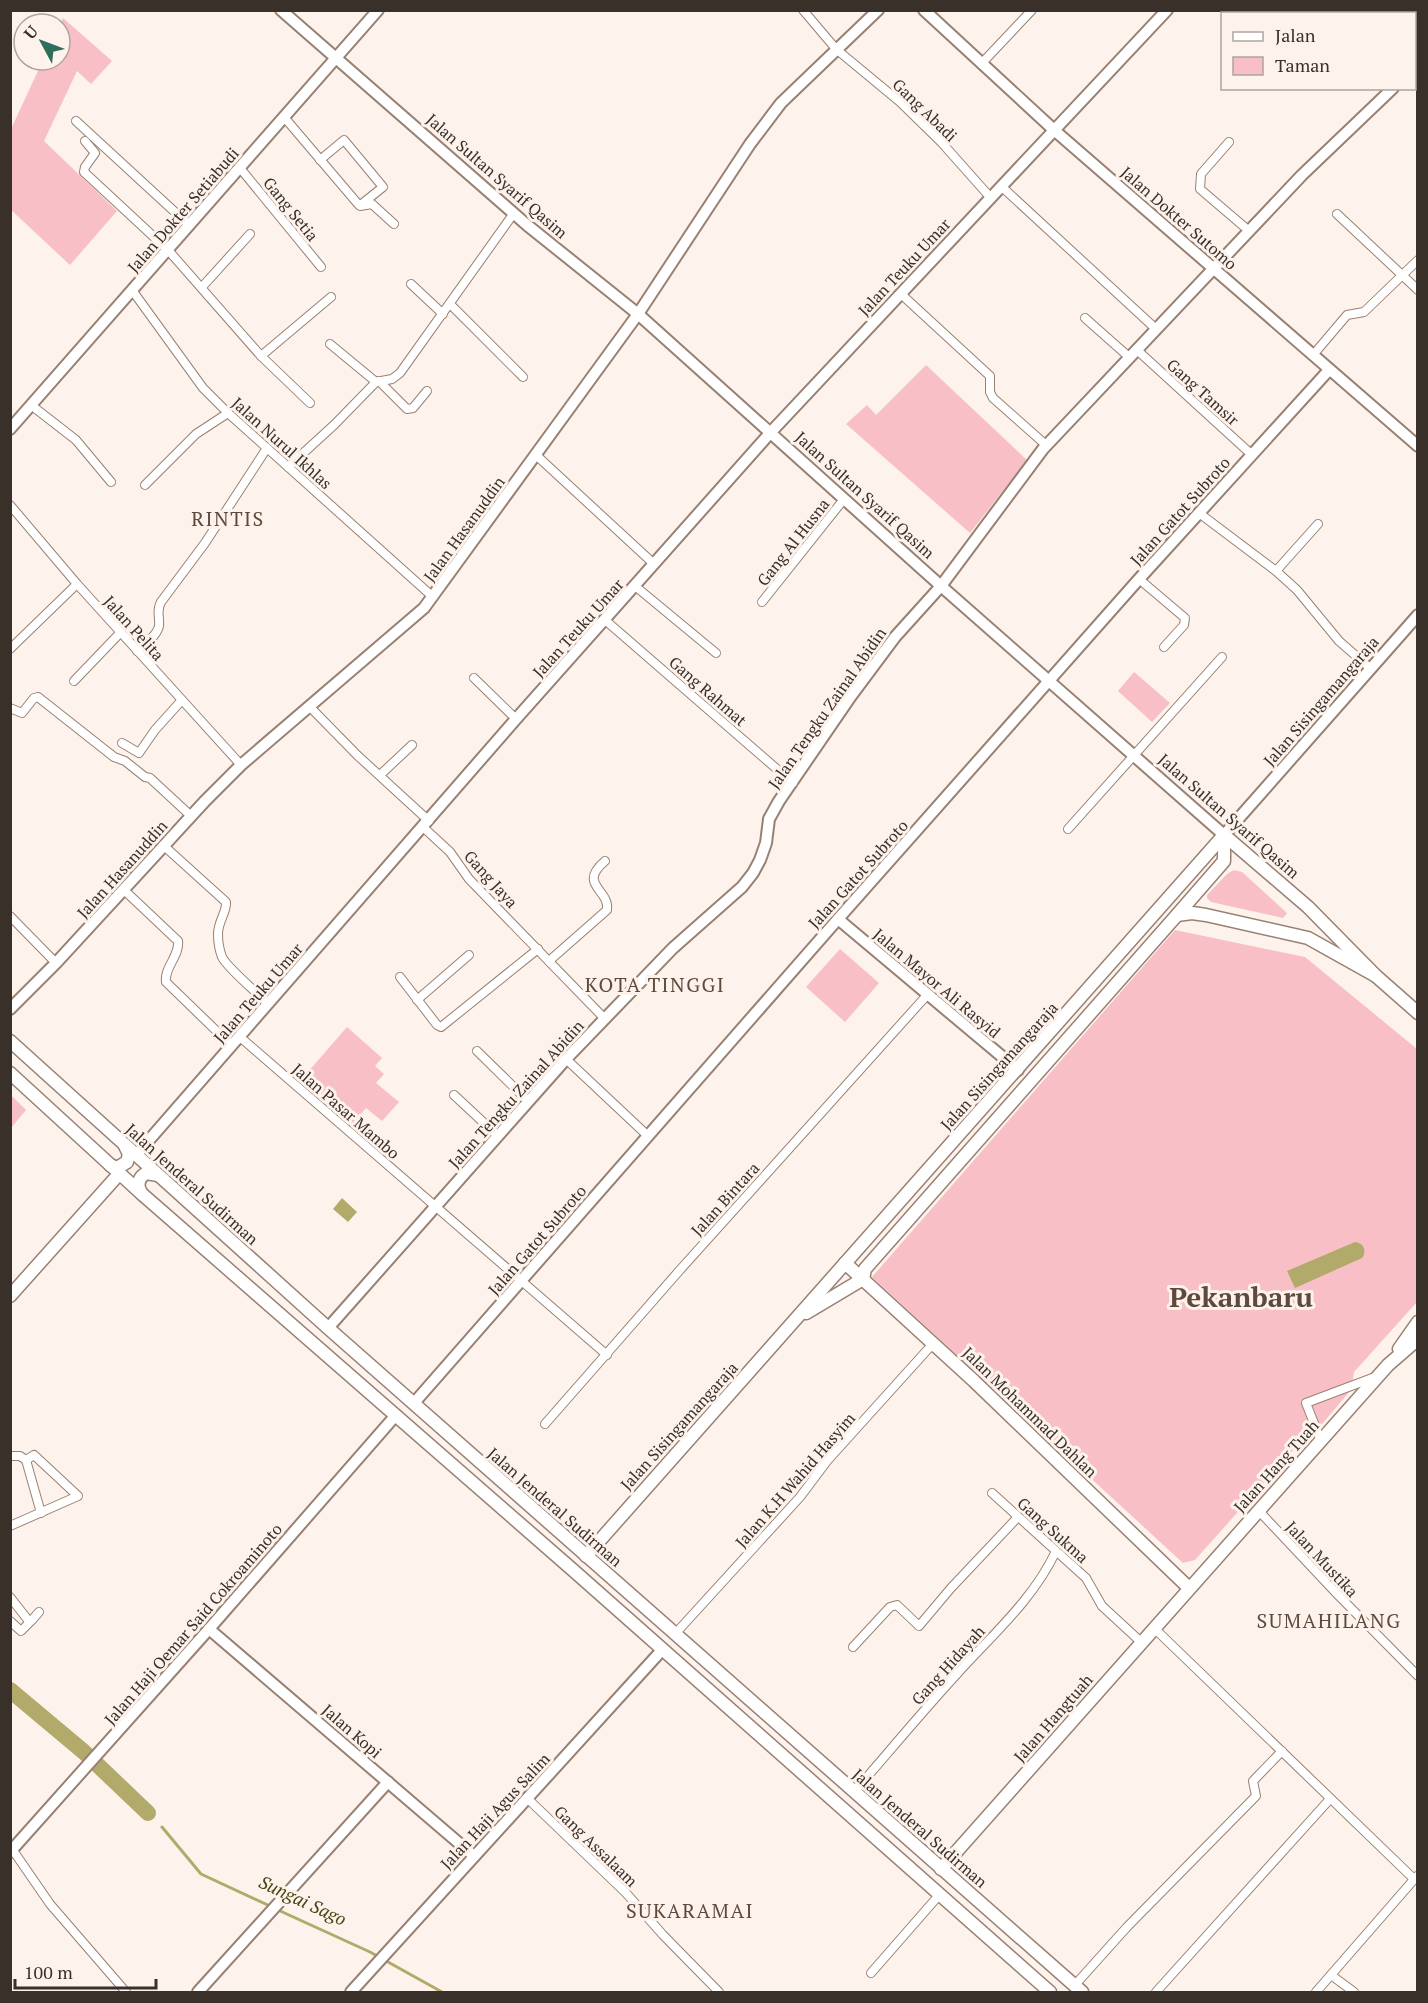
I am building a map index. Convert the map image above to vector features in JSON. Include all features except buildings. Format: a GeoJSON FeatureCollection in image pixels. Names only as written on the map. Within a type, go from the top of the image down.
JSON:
{"type":"FeatureCollection","features":[{"type":"Feature","properties":{"kind":"main road","name":"Jalan Sisingamangaraja"},"geometry":{"type":"LineString","coordinates":[[797,1318],[863,1279],[865,1269],[1224,861],[1224,835]]}},
{"type":"Feature","properties":{"kind":"main road","name":"Jalan Sisingamangaraja"},"geometry":{"type":"LineString","coordinates":[[586,1556],[1224,835]]}},
{"type":"Feature","properties":{"kind":"main road","name":"Jalan Sultan Syarif Qasim"},"geometry":{"type":"LineString","coordinates":[[1224,835],[1308,907],[1376,976],[1418,1013]]}},
{"type":"Feature","properties":{"kind":"main road"},"geometry":{"type":"LineString","coordinates":[[1177,915],[1192,913],[1206,915],[1308,938],[1376,976]]}},
{"type":"Feature","properties":{"kind":"main road","name":"Jalan Jenderal Sudirman"},"geometry":{"type":"LineString","coordinates":[[10,1041],[328,1328],[1078,1989]]}},
{"type":"Feature","properties":{"kind":"main road"},"geometry":{"type":"LineString","coordinates":[[1018,1070],[1048,1060]]}},
{"type":"Feature","properties":{"kind":"main road"},"geometry":{"type":"LineString","coordinates":[[10,1073],[119,1174],[1050,1992]]}},
{"type":"Feature","properties":{"kind":"main road"},"geometry":{"type":"LineString","coordinates":[[110,1165],[117,1168],[127,1162],[129,1154],[125,1146]]}},
{"type":"Feature","properties":{"kind":"main road"},"geometry":{"type":"LineString","coordinates":[[142,1194],[138,1187],[140,1179],[146,1173],[158,1175]]}},
{"type":"Feature","properties":{"kind":"main road"},"geometry":{"type":"LineString","coordinates":[[10,1296],[119,1174]]}},
{"type":"Feature","properties":{"kind":"main road","name":"Jalan Mohammad Dahlan"},"geometry":{"type":"LineString","coordinates":[[845,1263],[936,1346],[1189,1588]]}},
{"type":"Feature","properties":{"kind":"main road","name":"Jalan Hang Tuah"},"geometry":{"type":"LineString","coordinates":[[1189,1588],[1380,1375],[1418,1322]]}},
{"type":"Feature","properties":{"kind":"main road","name":"Jalan Hang Tuah"},"geometry":{"type":"LineString","coordinates":[[1388,1365],[1418,1340]]}},
{"type":"Feature","properties":{"kind":"main road","name":"Jalan Hangtuah"},"geometry":{"type":"LineString","coordinates":[[941,1869],[1189,1588]]}},
{"type":"Feature","properties":{"kind":"street","name":"Jalan Sultan Syarif Qasim"},"geometry":{"type":"LineString","coordinates":[[281,10],[514,213],[638,314],[941,586],[1224,835]]}},
{"type":"Feature","properties":{"kind":"street","name":"Jalan Dokter Setiabudi"},"geometry":{"type":"LineString","coordinates":[[10,429],[378,10]]}},
{"type":"Feature","properties":{"kind":"street","name":"Gang Abadi"},"geometry":{"type":"LineString","coordinates":[[803,10],[836,50],[900,102],[942,143],[990,197]]}},
{"type":"Feature","properties":{"kind":"street","name":"Jalan Hasanuddin"},"geometry":{"type":"LineString","coordinates":[[10,1010],[124,890],[163,845],[241,765],[424,608],[638,314],[750,144],[780,103],[878,10]]}},
{"type":"Feature","properties":{"kind":"street","name":"Jalan Dokter Sutomo"},"geometry":{"type":"LineString","coordinates":[[924,10],[1054,130],[1418,446]]}},
{"type":"Feature","properties":{"kind":"street"},"geometry":{"type":"LineString","coordinates":[[982,63],[1032,10]]}},
{"type":"Feature","properties":{"kind":"street","name":"Jalan Teuku Umar"},"geometry":{"type":"LineString","coordinates":[[136,1155],[516,719],[771,432],[1167,10]]}},
{"type":"Feature","properties":{"kind":"street","name":"Jalan Tengku Zainal Abidin"},"geometry":{"type":"LineString","coordinates":[[328,1328],[566,1059],[674,948],[742,887],[760,860],[772,812],[851,696],[895,637],[941,586],[1046,445],[1248,230],[1391,90]]}},
{"type":"Feature","properties":{"kind":"street"},"geometry":{"type":"LineString","coordinates":[[284,117],[360,206]]}},
{"type":"Feature","properties":{"kind":"street"},"geometry":{"type":"LineString","coordinates":[[76,121],[189,225]]}},
{"type":"Feature","properties":{"kind":"street"},"geometry":{"type":"LineString","coordinates":[[320,160],[344,140],[383,187],[360,206]]}},
{"type":"Feature","properties":{"kind":"street"},"geometry":{"type":"LineString","coordinates":[[85,141],[95,153],[84,172],[168,250],[261,356],[310,403]]}},
{"type":"Feature","properties":{"kind":"street"},"geometry":{"type":"LineString","coordinates":[[1229,142],[1201,174],[1200,189],[1248,230]]}},
{"type":"Feature","properties":{"kind":"street","name":"Gang Setia"},"geometry":{"type":"LineString","coordinates":[[240,168],[321,267]]}},
{"type":"Feature","properties":{"kind":"street"},"geometry":{"type":"LineString","coordinates":[[1001,186],[1155,328]]}},
{"type":"Feature","properties":{"kind":"street"},"geometry":{"type":"LineString","coordinates":[[360,206],[372,204],[394,224]]}},
{"type":"Feature","properties":{"kind":"street"},"geometry":{"type":"LineString","coordinates":[[288,467],[377,381],[392,379],[400,373],[514,213]]}},
{"type":"Feature","properties":{"kind":"street"},"geometry":{"type":"LineString","coordinates":[[1337,214],[1418,290]]}},
{"type":"Feature","properties":{"kind":"street"},"geometry":{"type":"LineString","coordinates":[[201,287],[250,234]]}},
{"type":"Feature","properties":{"kind":"street"},"geometry":{"type":"LineString","coordinates":[[1313,355],[1347,315],[1365,312],[1418,260]]}},
{"type":"Feature","properties":{"kind":"street"},"geometry":{"type":"LineString","coordinates":[[411,284],[443,314]]}},
{"type":"Feature","properties":{"kind":"street","name":"Jalan Nurul Ikhlas"},"geometry":{"type":"LineString","coordinates":[[132,290],[203,388],[433,597]]}},
{"type":"Feature","properties":{"kind":"street"},"geometry":{"type":"LineString","coordinates":[[901,294],[990,376],[990,392],[993,398],[1046,445]]}},
{"type":"Feature","properties":{"kind":"street"},"geometry":{"type":"LineString","coordinates":[[261,356],[331,297]]}},
{"type":"Feature","properties":{"kind":"street"},"geometry":{"type":"LineString","coordinates":[[450,304],[523,377]]}},
{"type":"Feature","properties":{"kind":"street","name":"Gang Tamsir"},"geometry":{"type":"LineString","coordinates":[[1085,318],[1133,353],[1251,454]]}},
{"type":"Feature","properties":{"kind":"street"},"geometry":{"type":"LineString","coordinates":[[330,344],[377,381],[407,409],[413,408],[427,391]]}},
{"type":"Feature","properties":{"kind":"street","name":"Jalan Gatot Subroto"},"geometry":{"type":"LineString","coordinates":[[414,1403],[838,918],[1139,579],[1329,370]]}},
{"type":"Feature","properties":{"kind":"street"},"geometry":{"type":"LineString","coordinates":[[31,405],[76,440],[111,482]]}},
{"type":"Feature","properties":{"kind":"street"},"geometry":{"type":"LineString","coordinates":[[145,485],[196,435],[228,413]]}},
{"type":"Feature","properties":{"kind":"street"},"geometry":{"type":"LineString","coordinates":[[137,651],[158,629],[158,610],[162,602],[267,448]]}},
{"type":"Feature","properties":{"kind":"street"},"geometry":{"type":"LineString","coordinates":[[536,456],[654,564]]}},
{"type":"Feature","properties":{"kind":"street","name":"Gang Al Husna"},"geometry":{"type":"LineString","coordinates":[[762,602],[844,499]]}},
{"type":"Feature","properties":{"kind":"street","name":"Jalan Pelita"},"geometry":{"type":"LineString","coordinates":[[10,505],[77,585],[241,765]]}},
{"type":"Feature","properties":{"kind":"street"},"geometry":{"type":"LineString","coordinates":[[1199,513],[1276,571],[1297,591],[1339,641],[1371,669]]}},
{"type":"Feature","properties":{"kind":"street"},"geometry":{"type":"LineString","coordinates":[[1276,571],[1318,524]]}},
{"type":"Feature","properties":{"kind":"street"},"geometry":{"type":"LineString","coordinates":[[1139,579],[1185,618],[1184,625],[1164,647]]}},
{"type":"Feature","properties":{"kind":"street"},"geometry":{"type":"LineString","coordinates":[[10,649],[77,585]]}},
{"type":"Feature","properties":{"kind":"street"},"geometry":{"type":"LineString","coordinates":[[636,586],[716,653]]}},
{"type":"Feature","properties":{"kind":"street","name":"Jalan Sisingamangaraja"},"geometry":{"type":"LineString","coordinates":[[1224,835],[1418,615]]}},
{"type":"Feature","properties":{"kind":"street","name":"Gang Rahmat"},"geometry":{"type":"LineString","coordinates":[[605,620],[793,783]]}},
{"type":"Feature","properties":{"kind":"street"},"geometry":{"type":"LineString","coordinates":[[74,681],[120,633]]}},
{"type":"Feature","properties":{"kind":"street"},"geometry":{"type":"LineString","coordinates":[[1068,829],[1222,657]]}},
{"type":"Feature","properties":{"kind":"street"},"geometry":{"type":"LineString","coordinates":[[474,678],[516,719]]}},
{"type":"Feature","properties":{"kind":"street"},"geometry":{"type":"LineString","coordinates":[[10,708],[22,713],[34,698],[38,697],[114,757],[125,761],[145,777],[150,778],[191,816]]}},
{"type":"Feature","properties":{"kind":"street"},"geometry":{"type":"LineString","coordinates":[[122,743],[139,753],[155,730],[181,701]]}},
{"type":"Feature","properties":{"kind":"street","name":"Gang Jaya"},"geometry":{"type":"LineString","coordinates":[[309,706],[380,775],[450,852],[469,879],[605,1019]]}},
{"type":"Feature","properties":{"kind":"street"},"geometry":{"type":"LineString","coordinates":[[380,775],[412,745]]}},
{"type":"Feature","properties":{"kind":"street"},"geometry":{"type":"LineString","coordinates":[[163,845],[226,902],[226,908],[219,921],[218,932],[223,959],[268,1004]]}},
{"type":"Feature","properties":{"kind":"street"},"geometry":{"type":"LineString","coordinates":[[549,961],[608,910],[607,903],[593,882],[594,874],[605,861]]}},
{"type":"Feature","properties":{"kind":"street"},"geometry":{"type":"LineString","coordinates":[[124,890],[178,941],[178,948],[165,974],[166,982],[232,1046]]}},
{"type":"Feature","properties":{"kind":"street"},"geometry":{"type":"LineString","coordinates":[[10,916],[56,963]]}},
{"type":"Feature","properties":{"kind":"street","name":"Jalan Mayor Ali Rasyid"},"geometry":{"type":"LineString","coordinates":[[838,918],[1018,1070]]}},
{"type":"Feature","properties":{"kind":"street"},"geometry":{"type":"LineString","coordinates":[[400,977],[437,1025],[443,1027],[538,949]]}},
{"type":"Feature","properties":{"kind":"street"},"geometry":{"type":"LineString","coordinates":[[417,1000],[470,955]]}},
{"type":"Feature","properties":{"kind":"street","name":"Jalan Bintara"},"geometry":{"type":"LineString","coordinates":[[545,1424],[928,994]]}},
{"type":"Feature","properties":{"kind":"street","name":"Jalan Pasar Mambo"},"geometry":{"type":"LineString","coordinates":[[240,1037],[606,1355]]}},
{"type":"Feature","properties":{"kind":"street"},"geometry":{"type":"LineString","coordinates":[[477,1051],[528,1101]]}},
{"type":"Feature","properties":{"kind":"street"},"geometry":{"type":"LineString","coordinates":[[566,1059],[648,1136]]}},
{"type":"Feature","properties":{"kind":"street"},"geometry":{"type":"LineString","coordinates":[[454,1095],[498,1136]]}},
{"type":"Feature","properties":{"kind":"street","name":"Jalan K.H Wahid Hasyim"},"geometry":{"type":"LineString","coordinates":[[675,1634],[800,1497],[827,1461],[929,1348],[936,1346]]}},
{"type":"Feature","properties":{"kind":"street"},"geometry":{"type":"LineString","coordinates":[[1321,1441],[1306,1403],[1380,1375]]}},
{"type":"Feature","properties":{"kind":"street","name":"Jalan Haji Oemar Said Cokroaminoto"},"geometry":{"type":"LineString","coordinates":[[11,1849],[93,1761],[396,1415]]}},
{"type":"Feature","properties":{"kind":"street"},"geometry":{"type":"LineString","coordinates":[[10,1526],[78,1496],[34,1455],[26,1460]]}},
{"type":"Feature","properties":{"kind":"street"},"geometry":{"type":"LineString","coordinates":[[10,1456],[20,1456],[26,1460],[41,1512]]}},
{"type":"Feature","properties":{"kind":"street","name":"Gang Sukma"},"geometry":{"type":"LineString","coordinates":[[992,1493],[1086,1578],[1102,1606],[1141,1642]]}},
{"type":"Feature","properties":{"kind":"street","name":"Jalan Mustika"},"geometry":{"type":"LineString","coordinates":[[1258,1510],[1418,1676]]}},
{"type":"Feature","properties":{"kind":"street"},"geometry":{"type":"LineString","coordinates":[[853,1647],[890,1607],[897,1605],[919,1626],[951,1588],[1018,1517]]}},
{"type":"Feature","properties":{"kind":"street","name":"Gang Hidayah"},"geometry":{"type":"LineString","coordinates":[[854,1792],[1027,1598],[1056,1551]]}},
{"type":"Feature","properties":{"kind":"street"},"geometry":{"type":"LineString","coordinates":[[10,1597],[28,1620],[32,1620]]}},
{"type":"Feature","properties":{"kind":"street"},"geometry":{"type":"LineString","coordinates":[[10,1621],[21,1631],[39,1612]]}},
{"type":"Feature","properties":{"kind":"street"},"geometry":{"type":"LineString","coordinates":[[1154,1628],[1330,1798],[1416,1877],[1316,1992]]}},
{"type":"Feature","properties":{"kind":"street","name":"Jalan Kopi"},"geometry":{"type":"LineString","coordinates":[[210,1629],[474,1856]]}},
{"type":"Feature","properties":{"kind":"street","name":"Jalan Haji Agus Salim"},"geometry":{"type":"LineString","coordinates":[[351,1992],[662,1650]]}},
{"type":"Feature","properties":{"kind":"street"},"geometry":{"type":"LineString","coordinates":[[1078,1989],[1127,1928],[1257,1796],[1253,1781],[1282,1752]]}},
{"type":"Feature","properties":{"kind":"street"},"geometry":{"type":"LineString","coordinates":[[198,1992],[388,1782]]}},
{"type":"Feature","properties":{"kind":"street","name":"Gang Assalaam"},"geometry":{"type":"LineString","coordinates":[[528,1798],[626,1893],[718,1992]]}},
{"type":"Feature","properties":{"kind":"street"},"geometry":{"type":"LineString","coordinates":[[1156,1992],[1330,1798]]}},
{"type":"Feature","properties":{"kind":"street"},"geometry":{"type":"LineString","coordinates":[[11,1849],[50,1904],[126,1992]]}},
{"type":"Feature","properties":{"kind":"street"},"geometry":{"type":"LineString","coordinates":[[871,1973],[940,1894]]}},
{"type":"Feature","properties":{"kind":"street"},"geometry":{"type":"LineString","coordinates":[[1331,1975],[1354,1992]]}},
{"type":"Feature","properties":{"kind":"green space"},"geometry":{"type":"Polygon","coordinates":[[[72,26],[112,61],[91,84],[77,71],[44,141],[117,211],[70,265],[10,209],[11,129],[37,72],[72,72],[72,26]]]}},
{"type":"Feature","properties":{"kind":"green space"},"geometry":{"type":"Polygon","coordinates":[[[926,365],[1027,460],[970,533],[846,424],[867,405],[876,415],[926,365]]]}},
{"type":"Feature","properties":{"kind":"green space"},"geometry":{"type":"Polygon","coordinates":[[[1134,672],[1170,703],[1152,722],[1118,691],[1134,672]]]}},
{"type":"Feature","properties":{"kind":"green space"},"geometry":{"type":"Polygon","coordinates":[[[1234,870],[1242,872],[1287,913],[1283,918],[1211,902],[1207,895],[1227,874],[1234,870]]]}},
{"type":"Feature","properties":{"kind":"green space"},"geometry":{"type":"Polygon","coordinates":[[[1175,930],[1305,957],[1417,1049],[1417,1302],[1354,1372],[1351,1390],[1322,1424],[1311,1430],[1195,1560],[1183,1563],[872,1277],[1175,930]]]}},
{"type":"Feature","properties":{"kind":"green space"},"geometry":{"type":"Polygon","coordinates":[[[840,949],[879,983],[845,1022],[806,987],[840,949]]]}},
{"type":"Feature","properties":{"kind":"green space"},"geometry":{"type":"Polygon","coordinates":[[[347,1027],[382,1058],[375,1066],[384,1074],[376,1083],[399,1102],[382,1121],[366,1108],[352,1124],[301,1080],[347,1027]]]}},
{"type":"Feature","properties":{"kind":"green space"},"geometry":{"type":"Polygon","coordinates":[[[10,1094],[26,1110],[11,1128],[10,1128],[10,1094]]]}},
{"type":"Feature","properties":{"kind":"shaded area"},"geometry":{"type":"Polygon","coordinates":[[[342,1198],[357,1212],[348,1222],[333,1209],[342,1198]]]}},
{"type":"Feature","properties":{"kind":"shaded area"},"geometry":{"type":"Polygon","coordinates":[[[1355,1242],[1364,1248],[1362,1258],[1295,1288],[1287,1271],[1355,1242]]]}},
{"type":"Feature","properties":{"kind":"waterway","name":"Sungai Sago"},"geometry":{"type":"LineString","coordinates":[[10,1690],[84,1752],[148,1813]]}},
{"type":"Feature","properties":{"kind":"waterway","name":"Sungai Sago"},"geometry":{"type":"LineString","coordinates":[[162,1827],[201,1874],[272,1907]]}},
{"type":"Feature","properties":{"kind":"waterway","name":"Sungai Sago"},"geometry":{"type":"LineString","coordinates":[[278,1910],[370,1952],[442,1992]]}},
{"type":"Feature","properties":{"kind":"district","name":"RINTIS"},"geometry":{"type":"Point","coordinates":[228,518]}},
{"type":"Feature","properties":{"kind":"district","name":"KOTA TINGGI"},"geometry":{"type":"Point","coordinates":[655,984]}},
{"type":"Feature","properties":{"kind":"district","name":"Pekanbaru"},"geometry":{"type":"Point","coordinates":[1241,1296]}},
{"type":"Feature","properties":{"kind":"district","name":"SUMAHILANG"},"geometry":{"type":"Point","coordinates":[1329,1620]}},
{"type":"Feature","properties":{"kind":"district","name":"SUKARAMAI"},"geometry":{"type":"Point","coordinates":[690,1910]}}]}
